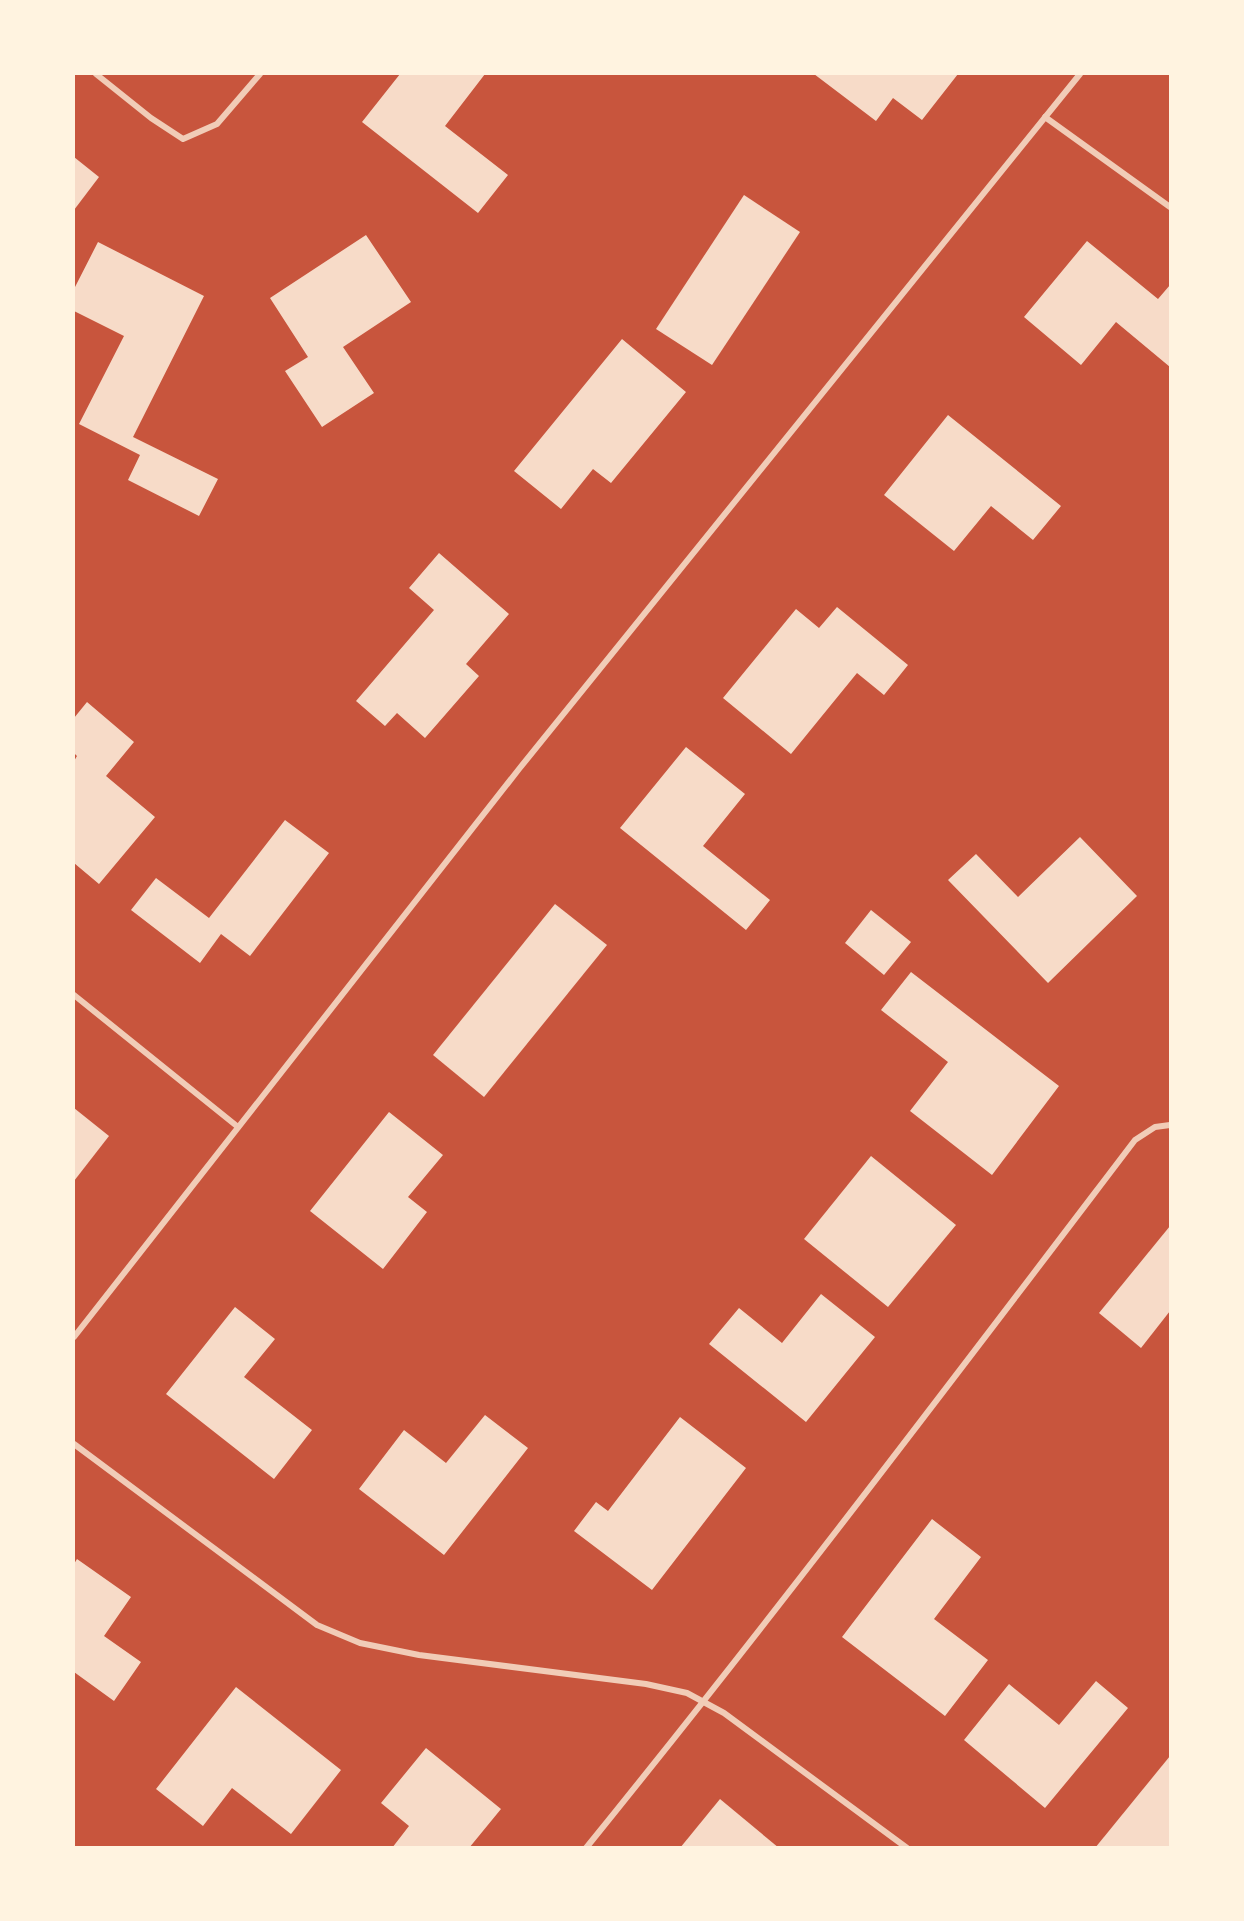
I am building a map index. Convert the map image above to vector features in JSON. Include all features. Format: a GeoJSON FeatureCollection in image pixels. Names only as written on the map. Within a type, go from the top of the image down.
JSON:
{"type":"FeatureCollection","features":[{"type":"Feature","properties":{"kind":"street"},"geometry":{"type":"LineString","coordinates":[[96,74],[151,118],[183,139],[217,124],[260,74]]}},
{"type":"Feature","properties":{"kind":"street"},"geometry":{"type":"LineString","coordinates":[[74,1337],[519,769],[1080,74]]}},
{"type":"Feature","properties":{"kind":"street"},"geometry":{"type":"LineString","coordinates":[[1045,117],[1170,207]]}},
{"type":"Feature","properties":{"kind":"street"},"geometry":{"type":"LineString","coordinates":[[74,995],[238,1127]]}},
{"type":"Feature","properties":{"kind":"street"},"geometry":{"type":"LineString","coordinates":[[586,1848],[704,1702],[873,1485],[1135,1140],[1155,1127],[1170,1125]]}},
{"type":"Feature","properties":{"kind":"street"},"geometry":{"type":"LineString","coordinates":[[74,1444],[317,1625],[360,1643],[419,1655],[646,1684],[687,1693],[724,1713],[907,1848]]}},
{"type":"Feature","properties":{"kind":"building"},"geometry":{"type":"Polygon","coordinates":[[[400,74],[485,74],[445,126],[508,175],[478,213],[362,122],[400,74]]]}},
{"type":"Feature","properties":{"kind":"building"},"geometry":{"type":"Polygon","coordinates":[[[814,74],[958,74],[922,120],[893,98],[876,121],[814,74]]]}},
{"type":"Feature","properties":{"kind":"building"},"geometry":{"type":"Polygon","coordinates":[[[74,157],[99,177],[74,210],[74,157]]]}},
{"type":"Feature","properties":{"kind":"building"},"geometry":{"type":"Polygon","coordinates":[[[744,195],[800,232],[712,365],[656,329],[744,195]]]}},
{"type":"Feature","properties":{"kind":"building"},"geometry":{"type":"Polygon","coordinates":[[[366,235],[411,302],[343,347],[374,393],[322,427],[285,371],[308,357],[270,298],[366,235]]]}},
{"type":"Feature","properties":{"kind":"building"},"geometry":{"type":"Polygon","coordinates":[[[1087,241],[1158,299],[1170,285],[1170,367],[1116,322],[1081,365],[1024,317],[1087,241]]]}},
{"type":"Feature","properties":{"kind":"building"},"geometry":{"type":"Polygon","coordinates":[[[98,242],[204,296],[133,437],[218,479],[199,516],[128,480],[140,455],[79,424],[124,336],[74,311],[74,289],[98,242]]]}},
{"type":"Feature","properties":{"kind":"building"},"geometry":{"type":"Polygon","coordinates":[[[622,339],[686,392],[611,483],[593,469],[561,509],[514,471],[622,339]]]}},
{"type":"Feature","properties":{"kind":"building"},"geometry":{"type":"Polygon","coordinates":[[[948,415],[1061,506],[1033,540],[991,506],[954,551],[884,495],[948,415]]]}},
{"type":"Feature","properties":{"kind":"building"},"geometry":{"type":"Polygon","coordinates":[[[439,553],[509,614],[466,664],[479,676],[425,738],[397,713],[385,726],[356,701],[434,610],[409,588],[439,553]]]}},
{"type":"Feature","properties":{"kind":"building"},"geometry":{"type":"Polygon","coordinates":[[[837,607],[908,665],[884,695],[857,673],[791,754],[723,698],[796,609],[819,628],[837,607]]]}},
{"type":"Feature","properties":{"kind":"building"},"geometry":{"type":"Polygon","coordinates":[[[87,702],[134,742],[106,776],[155,817],[99,884],[74,863],[74,761],[77,756],[74,753],[74,718],[87,702]]]}},
{"type":"Feature","properties":{"kind":"building"},"geometry":{"type":"Polygon","coordinates":[[[686,747],[745,794],[703,846],[770,900],[746,930],[620,828],[686,747]]]}},
{"type":"Feature","properties":{"kind":"building"},"geometry":{"type":"Polygon","coordinates":[[[285,820],[329,853],[250,956],[221,934],[200,963],[131,910],[156,878],[209,918],[285,820]]]}},
{"type":"Feature","properties":{"kind":"building"},"geometry":{"type":"Polygon","coordinates":[[[1080,837],[1137,896],[1048,983],[948,880],[976,854],[1018,897],[1080,837]]]}},
{"type":"Feature","properties":{"kind":"building"},"geometry":{"type":"Polygon","coordinates":[[[555,904],[607,945],[484,1097],[433,1055],[555,904]]]}},
{"type":"Feature","properties":{"kind":"building"},"geometry":{"type":"Polygon","coordinates":[[[871,910],[911,942],[884,975],[845,943],[871,910]]]}},
{"type":"Feature","properties":{"kind":"building"},"geometry":{"type":"Polygon","coordinates":[[[911,972],[1059,1086],[992,1175],[910,1111],[948,1062],[881,1010],[911,972]]]}},
{"type":"Feature","properties":{"kind":"building"},"geometry":{"type":"Polygon","coordinates":[[[74,1108],[109,1136],[74,1181],[74,1108]]]}},
{"type":"Feature","properties":{"kind":"building"},"geometry":{"type":"Polygon","coordinates":[[[389,1112],[443,1155],[408,1197],[427,1212],[383,1269],[310,1211],[389,1112]]]}},
{"type":"Feature","properties":{"kind":"building"},"geometry":{"type":"Polygon","coordinates":[[[871,1156],[956,1225],[888,1307],[804,1239],[871,1156]]]}},
{"type":"Feature","properties":{"kind":"building"},"geometry":{"type":"Polygon","coordinates":[[[1170,1226],[1170,1311],[1141,1348],[1099,1313],[1170,1226]]]}},
{"type":"Feature","properties":{"kind":"building"},"geometry":{"type":"Polygon","coordinates":[[[821,1294],[875,1337],[806,1422],[709,1344],[739,1308],[782,1343],[821,1294]]]}},
{"type":"Feature","properties":{"kind":"building"},"geometry":{"type":"Polygon","coordinates":[[[235,1307],[275,1339],[244,1377],[312,1430],[274,1479],[166,1394],[235,1307]]]}},
{"type":"Feature","properties":{"kind":"building"},"geometry":{"type":"Polygon","coordinates":[[[485,1415],[528,1448],[444,1555],[359,1489],[404,1430],[446,1463],[485,1415]]]}},
{"type":"Feature","properties":{"kind":"building"},"geometry":{"type":"Polygon","coordinates":[[[680,1417],[746,1468],[652,1590],[574,1531],[596,1502],[608,1511],[680,1417]]]}},
{"type":"Feature","properties":{"kind":"building"},"geometry":{"type":"Polygon","coordinates":[[[932,1519],[981,1557],[934,1619],[988,1660],[945,1716],[842,1637],[932,1519]]]}},
{"type":"Feature","properties":{"kind":"building"},"geometry":{"type":"Polygon","coordinates":[[[77,1559],[131,1597],[104,1636],[141,1662],[114,1701],[74,1672],[74,1564],[77,1559]]]}},
{"type":"Feature","properties":{"kind":"building"},"geometry":{"type":"Polygon","coordinates":[[[1096,1681],[1128,1708],[1045,1808],[964,1740],[1009,1684],[1059,1725],[1096,1681]]]}},
{"type":"Feature","properties":{"kind":"building"},"geometry":{"type":"Polygon","coordinates":[[[236,1687],[341,1770],[291,1834],[232,1788],[203,1826],[156,1789],[236,1687]]]}},
{"type":"Feature","properties":{"kind":"building"},"geometry":{"type":"Polygon","coordinates":[[[426,1748],[501,1809],[469,1848],[392,1848],[409,1826],[381,1803],[426,1748]]]}},
{"type":"Feature","properties":{"kind":"building"},"geometry":{"type":"Polygon","coordinates":[[[1170,1756],[1170,1848],[1095,1848],[1170,1756]]]}},
{"type":"Feature","properties":{"kind":"building"},"geometry":{"type":"Polygon","coordinates":[[[720,1799],[779,1848],[680,1848],[720,1799]]]}}]}
